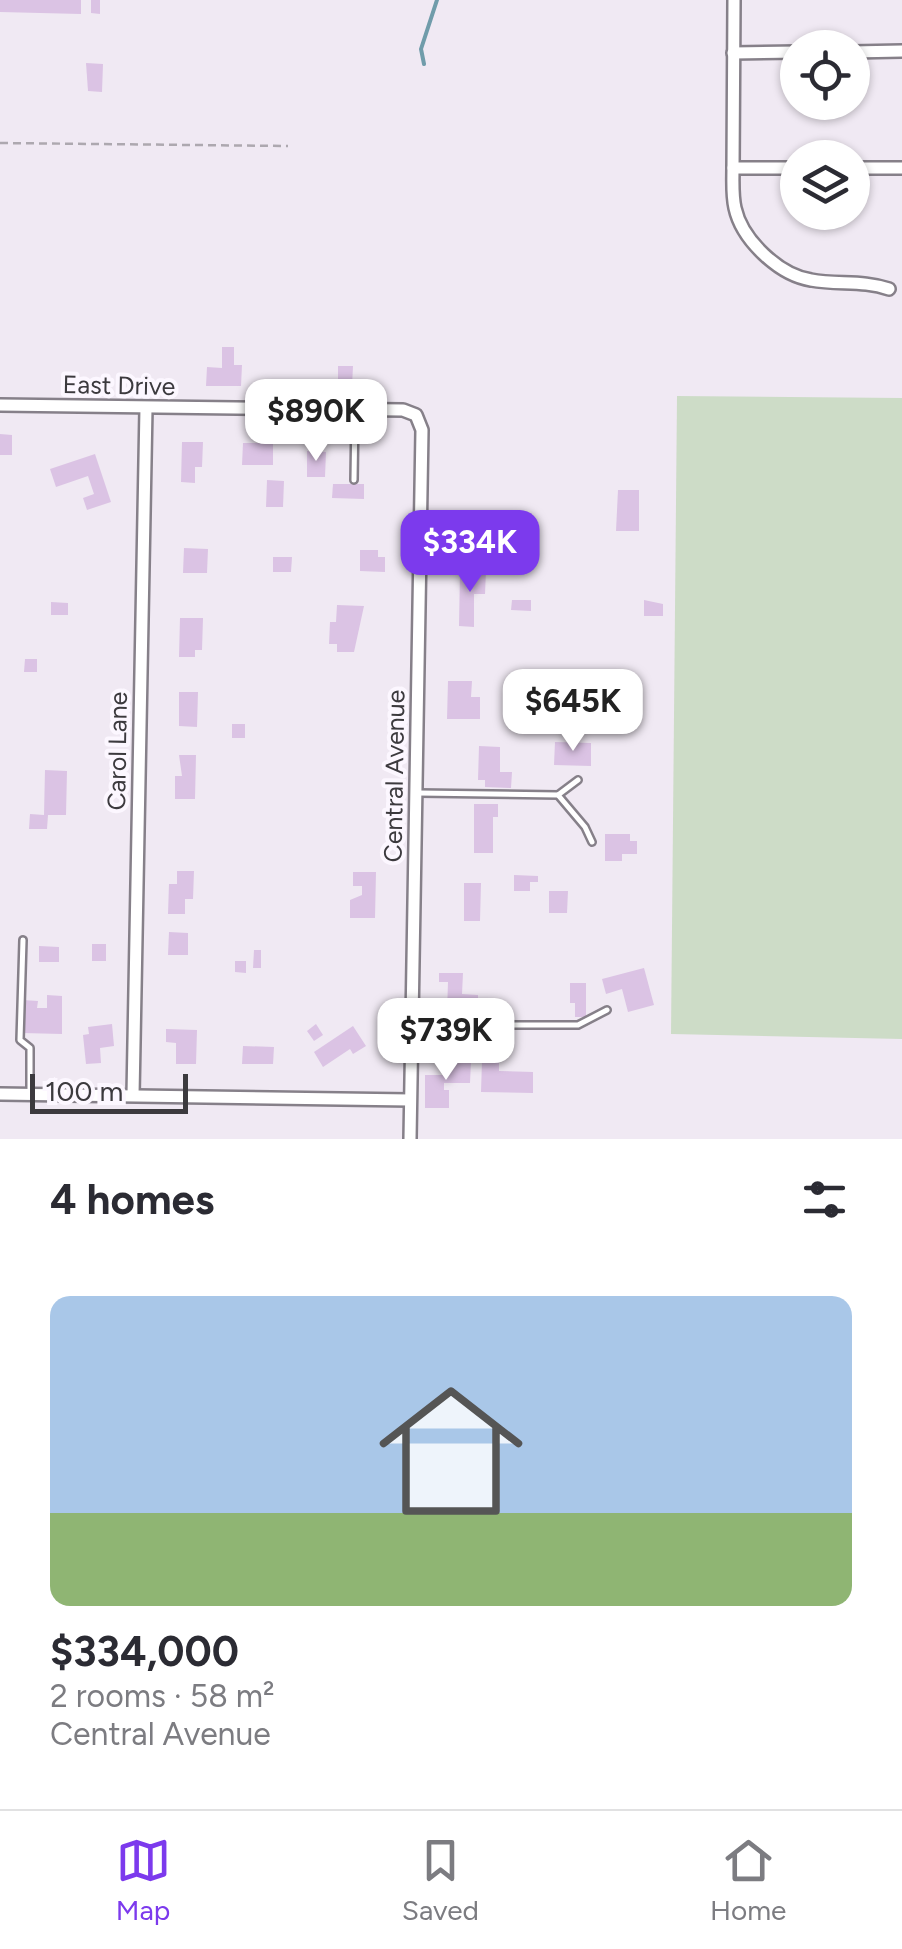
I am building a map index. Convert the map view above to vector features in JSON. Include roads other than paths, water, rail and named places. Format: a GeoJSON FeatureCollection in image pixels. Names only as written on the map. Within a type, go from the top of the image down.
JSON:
{"type":"FeatureCollection","features":[{"type":"Feature","properties":{"kind":"street"},"geometry":{"type":"LineString","coordinates":[[734,0],[732,168],[735,208],[746,235],[776,264],[808,280],[868,282],[889,290]]}},
{"type":"Feature","properties":{"kind":"street"},"geometry":{"type":"LineString","coordinates":[[870,52],[902,51]]}},
{"type":"Feature","properties":{"kind":"street"},"geometry":{"type":"LineString","coordinates":[[734,53],[780,52]]}},
{"type":"Feature","properties":{"kind":"street"},"geometry":{"type":"LineString","coordinates":[[732,168],[780,168]]}},
{"type":"Feature","properties":{"kind":"street"},"geometry":{"type":"LineString","coordinates":[[870,168],[902,168]]}},
{"type":"Feature","properties":{"kind":"street","name":"East Drive"},"geometry":{"type":"LineString","coordinates":[[0,404],[403,410],[416,415]]}},
{"type":"Feature","properties":{"kind":"street","name":"Carol Lane"},"geometry":{"type":"LineString","coordinates":[[133,1094],[146,408]]}},
{"type":"Feature","properties":{"kind":"street","name":"Central Avenue"},"geometry":{"type":"LineString","coordinates":[[410,1139],[422,430],[416,415]]}},
{"type":"Feature","properties":{"kind":"street"},"geometry":{"type":"LineString","coordinates":[[0,1094],[410,1100]]}},
{"type":"Feature","properties":{"kind":"lane"},"geometry":{"type":"LineString","coordinates":[[354,480],[355,410]]}},
{"type":"Feature","properties":{"kind":"lane"},"geometry":{"type":"LineString","coordinates":[[416,794],[558,795],[578,780]]}},
{"type":"Feature","properties":{"kind":"lane"},"geometry":{"type":"LineString","coordinates":[[558,795],[586,826],[592,842]]}},
{"type":"Feature","properties":{"kind":"lane"},"geometry":{"type":"LineString","coordinates":[[24,940],[20,1040],[30,1048],[30,1094]]}},
{"type":"Feature","properties":{"kind":"lane"},"geometry":{"type":"LineString","coordinates":[[412,1025],[578,1024],[607,1010]]}},
{"type":"Feature","properties":{"kind":"waterway"},"geometry":{"type":"LineString","coordinates":[[424,64],[421,49],[437,0]]}}]}
